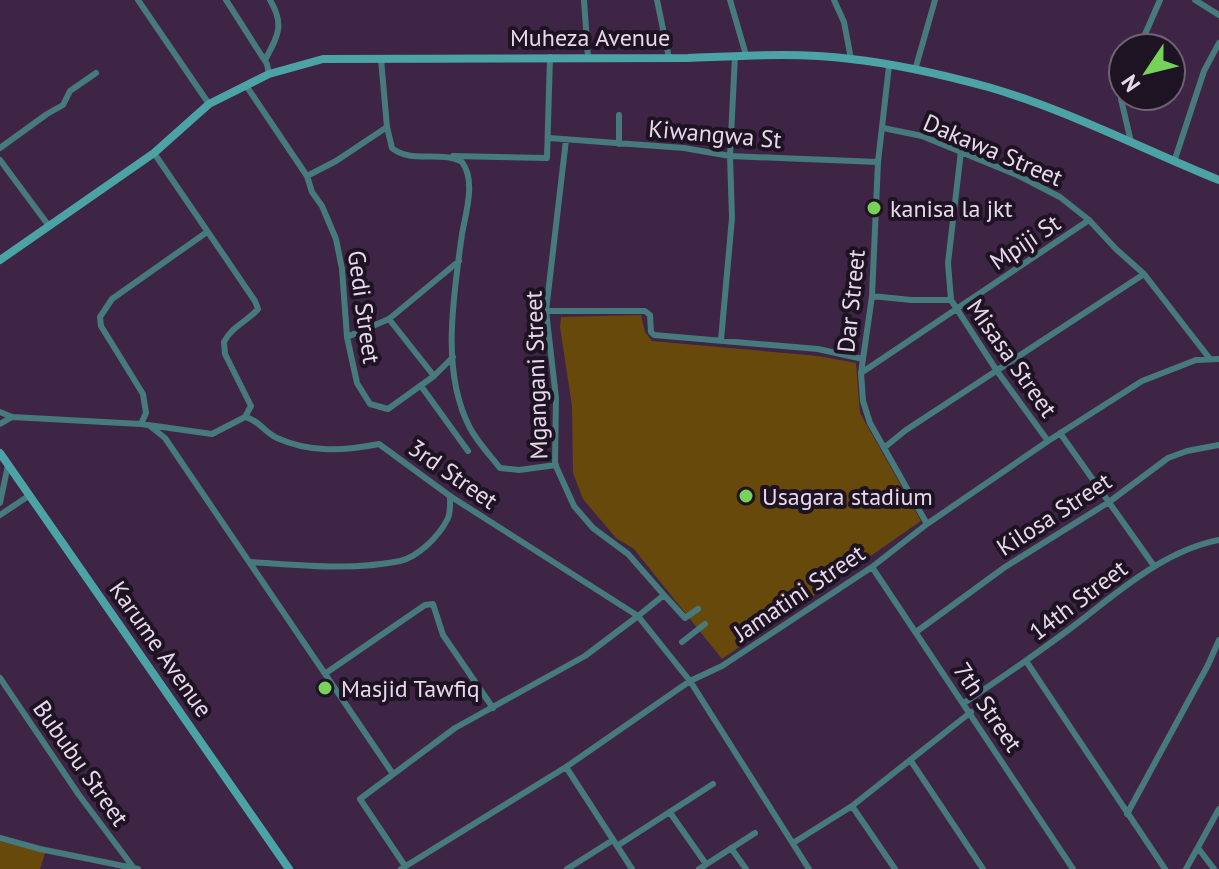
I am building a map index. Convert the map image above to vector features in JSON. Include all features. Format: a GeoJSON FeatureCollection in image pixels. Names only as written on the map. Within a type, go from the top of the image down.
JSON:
{"type":"FeatureCollection","features":[{"type":"Feature","properties":{"kind":"street"},"geometry":{"type":"LineString","coordinates":[[138,0],[209,104]]}},
{"type":"Feature","properties":{"kind":"street"},"geometry":{"type":"LineString","coordinates":[[226,0],[265,60],[269,74]]}},
{"type":"Feature","properties":{"kind":"street"},"geometry":{"type":"LineString","coordinates":[[265,60],[277,38],[279,19],[270,0]]}},
{"type":"Feature","properties":{"kind":"street"},"geometry":{"type":"LineString","coordinates":[[584,0],[588,57]]}},
{"type":"Feature","properties":{"kind":"street"},"geometry":{"type":"LineString","coordinates":[[657,0],[669,58]]}},
{"type":"Feature","properties":{"kind":"street"},"geometry":{"type":"LineString","coordinates":[[730,0],[746,55]]}},
{"type":"Feature","properties":{"kind":"street"},"geometry":{"type":"LineString","coordinates":[[834,0],[844,22],[851,59]]}},
{"type":"Feature","properties":{"kind":"street"},"geometry":{"type":"LineString","coordinates":[[915,70],[935,0]]}},
{"type":"Feature","properties":{"kind":"street"},"geometry":{"type":"LineString","coordinates":[[1146,32],[1160,0]]}},
{"type":"Feature","properties":{"kind":"street"},"geometry":{"type":"LineString","coordinates":[[1195,0],[1219,15]]}},
{"type":"Feature","properties":{"kind":"street"},"geometry":{"type":"LineString","coordinates":[[1174,162],[1204,71],[1219,43]]}},
{"type":"Feature","properties":{"kind":"street","name":"Muheza Avenue"},"geometry":{"type":"LineString","coordinates":[[0,260],[154,153],[209,104],[269,74],[323,59],[746,55],[851,59],[989,87],[1056,111],[1219,180]]}},
{"type":"Feature","properties":{"kind":"street"},"geometry":{"type":"LineString","coordinates":[[721,340],[731,248],[730,156],[735,56]]}},
{"type":"Feature","properties":{"kind":"street"},"geometry":{"type":"LineString","coordinates":[[381,59],[387,127],[392,148],[398,153],[407,156],[547,158],[550,57]]}},
{"type":"Feature","properties":{"kind":"street","name":"Dar Street"},"geometry":{"type":"LineString","coordinates":[[889,66],[878,162],[872,296],[861,373],[863,401],[870,423],[927,524]]}},
{"type":"Feature","properties":{"kind":"street"},"geometry":{"type":"LineString","coordinates":[[0,148],[63,105],[70,91],[96,73]]}},
{"type":"Feature","properties":{"kind":"street","name":"Gedi Street"},"geometry":{"type":"LineString","coordinates":[[247,87],[307,176],[336,239],[342,269],[347,337],[357,383],[370,404],[388,409],[434,376],[453,357]]}},
{"type":"Feature","properties":{"kind":"street"},"geometry":{"type":"LineString","coordinates":[[1124,112],[1132,144]]}},
{"type":"Feature","properties":{"kind":"street"},"geometry":{"type":"LineString","coordinates":[[619,115],[619,144]]}},
{"type":"Feature","properties":{"kind":"street"},"geometry":{"type":"LineString","coordinates":[[307,176],[387,127]]}},
{"type":"Feature","properties":{"kind":"street","name":"Dakawa Street"},"geometry":{"type":"LineString","coordinates":[[883,128],[922,136],[961,151],[1060,197],[1089,220],[1144,274],[1210,359]]}},
{"type":"Feature","properties":{"kind":"street","name":"Kiwangwa St"},"geometry":{"type":"LineString","coordinates":[[549,138],[684,148],[730,156],[878,162]]}},
{"type":"Feature","properties":{"kind":"street","name":"Mgangani Street"},"geometry":{"type":"LineString","coordinates":[[566,140],[546,311],[556,398],[556,465],[574,506],[593,528],[628,554],[685,618],[698,609]]}},
{"type":"Feature","properties":{"kind":"street","name":"Misasa Street"},"geometry":{"type":"LineString","coordinates":[[961,151],[948,263],[951,300],[1048,441]]}},
{"type":"Feature","properties":{"kind":"street"},"geometry":{"type":"LineString","coordinates":[[0,412],[12,417],[141,424],[212,434],[245,417],[251,406],[225,354],[224,342],[258,309],[154,153]]}},
{"type":"Feature","properties":{"kind":"street"},"geometry":{"type":"LineString","coordinates":[[450,156],[462,162],[468,175],[455,282],[453,357],[460,400],[470,428],[500,468],[519,470],[556,465]]}},
{"type":"Feature","properties":{"kind":"street"},"geometry":{"type":"LineString","coordinates":[[0,160],[49,226]]}},
{"type":"Feature","properties":{"kind":"street","name":"Mpiji St"},"geometry":{"type":"LineString","coordinates":[[861,373],[1089,220]]}},
{"type":"Feature","properties":{"kind":"street"},"geometry":{"type":"LineString","coordinates":[[141,424],[146,413],[143,394],[101,326],[100,317],[112,299],[207,232]]}},
{"type":"Feature","properties":{"kind":"street"},"geometry":{"type":"LineString","coordinates":[[347,337],[389,319],[460,260]]}},
{"type":"Feature","properties":{"kind":"street"},"geometry":{"type":"LineString","coordinates":[[885,447],[906,430],[1144,274]]}},
{"type":"Feature","properties":{"kind":"street"},"geometry":{"type":"LineString","coordinates":[[872,296],[951,300]]}},
{"type":"Feature","properties":{"kind":"street"},"geometry":{"type":"LineString","coordinates":[[546,311],[645,311],[650,315],[654,335],[818,349],[863,359]]}},
{"type":"Feature","properties":{"kind":"street"},"geometry":{"type":"LineString","coordinates":[[389,319],[434,376]]}},
{"type":"Feature","properties":{"kind":"street","name":"Jamatini Street"},"geometry":{"type":"LineString","coordinates":[[403,868],[566,767],[690,681],[722,666],[872,567],[927,524],[1048,441],[1142,381],[1179,365],[1219,359]]}},
{"type":"Feature","properties":{"kind":"street"},"geometry":{"type":"LineString","coordinates":[[421,386],[468,451]]}},
{"type":"Feature","properties":{"kind":"street"},"geometry":{"type":"LineString","coordinates":[[0,424],[12,417]]}},
{"type":"Feature","properties":{"kind":"street","name":"3rd Street"},"geometry":{"type":"LineString","coordinates":[[245,417],[254,419],[274,437],[309,448],[343,451],[379,444],[450,496],[638,616]]}},
{"type":"Feature","properties":{"kind":"street"},"geometry":{"type":"LineString","coordinates":[[150,426],[165,438],[393,774]]}},
{"type":"Feature","properties":{"kind":"street"},"geometry":{"type":"LineString","coordinates":[[1060,433],[1154,566]]}},
{"type":"Feature","properties":{"kind":"street","name":"Kilosa Street"},"geometry":{"type":"LineString","coordinates":[[916,632],[1005,567],[1109,502],[1168,458],[1219,445]]}},
{"type":"Feature","properties":{"kind":"street","name":"Karume Avenue"},"geometry":{"type":"LineString","coordinates":[[0,453],[289,869]]}},
{"type":"Feature","properties":{"kind":"street"},"geometry":{"type":"LineString","coordinates":[[0,503],[8,465]]}},
{"type":"Feature","properties":{"kind":"street"},"geometry":{"type":"LineString","coordinates":[[0,515],[30,495]]}},
{"type":"Feature","properties":{"kind":"street"},"geometry":{"type":"LineString","coordinates":[[251,562],[320,566],[400,561],[428,544],[449,518],[450,496]]}},
{"type":"Feature","properties":{"kind":"street","name":"14th Street"},"geometry":{"type":"LineString","coordinates":[[964,703],[1154,566],[1181,552],[1219,540]]}},
{"type":"Feature","properties":{"kind":"street","name":"7th Street"},"geometry":{"type":"LineString","coordinates":[[872,567],[1073,869]]}},
{"type":"Feature","properties":{"kind":"street"},"geometry":{"type":"LineString","coordinates":[[403,868],[360,799],[455,728],[585,656],[664,595]]}},
{"type":"Feature","properties":{"kind":"street"},"geometry":{"type":"LineString","coordinates":[[326,673],[425,605],[433,604],[443,635],[493,708]]}},
{"type":"Feature","properties":{"kind":"street"},"geometry":{"type":"LineString","coordinates":[[638,616],[690,681],[809,869]]}},
{"type":"Feature","properties":{"kind":"street"},"geometry":{"type":"LineString","coordinates":[[682,642],[705,624]]}},
{"type":"Feature","properties":{"kind":"street"},"geometry":{"type":"LineString","coordinates":[[1127,814],[1219,640]]}},
{"type":"Feature","properties":{"kind":"street"},"geometry":{"type":"LineString","coordinates":[[1026,661],[1165,869]]}},
{"type":"Feature","properties":{"kind":"street","name":"Bububu Street"},"geometry":{"type":"LineString","coordinates":[[0,678],[79,795],[136,868]]}},
{"type":"Feature","properties":{"kind":"street"},"geometry":{"type":"LineString","coordinates":[[793,843],[852,806],[971,712]]}},
{"type":"Feature","properties":{"kind":"street"},"geometry":{"type":"LineString","coordinates":[[911,761],[983,869]]}},
{"type":"Feature","properties":{"kind":"street"},"geometry":{"type":"LineString","coordinates":[[566,767],[632,869]]}},
{"type":"Feature","properties":{"kind":"street"},"geometry":{"type":"LineString","coordinates":[[567,869],[671,814],[713,784]]}},
{"type":"Feature","properties":{"kind":"street"},"geometry":{"type":"LineString","coordinates":[[852,806],[895,869]]}},
{"type":"Feature","properties":{"kind":"street"},"geometry":{"type":"LineString","coordinates":[[1186,869],[1219,809]]}},
{"type":"Feature","properties":{"kind":"street"},"geometry":{"type":"LineString","coordinates":[[671,814],[702,867],[755,833]]}},
{"type":"Feature","properties":{"kind":"street"},"geometry":{"type":"LineString","coordinates":[[0,838],[136,868]]}},
{"type":"Feature","properties":{"kind":"street"},"geometry":{"type":"LineString","coordinates":[[731,848],[746,869]]}},
{"type":"Feature","properties":{"kind":"street"},"geometry":{"type":"LineString","coordinates":[[1198,848],[1214,869]]}},
{"type":"Feature","properties":{"kind":"shaded area"},"geometry":{"type":"Polygon","coordinates":[[[641,315],[645,332],[652,341],[818,356],[856,363],[860,413],[921,521],[722,659],[634,549],[616,538],[583,499],[573,473],[572,406],[561,317],[641,315]]]}},
{"type":"Feature","properties":{"kind":"shaded area"},"geometry":{"type":"Polygon","coordinates":[[[0,841],[45,853],[40,869],[0,869],[0,841]]]}},
{"type":"Feature","properties":{"kind":"place","name":"kanisa la jkt"},"geometry":{"type":"Point","coordinates":[874,208]}},
{"type":"Feature","properties":{"kind":"place","name":"Usagara stadium"},"geometry":{"type":"Point","coordinates":[746,496]}},
{"type":"Feature","properties":{"kind":"place","name":"Masjid Tawfiq"},"geometry":{"type":"Point","coordinates":[325,688]}}]}
